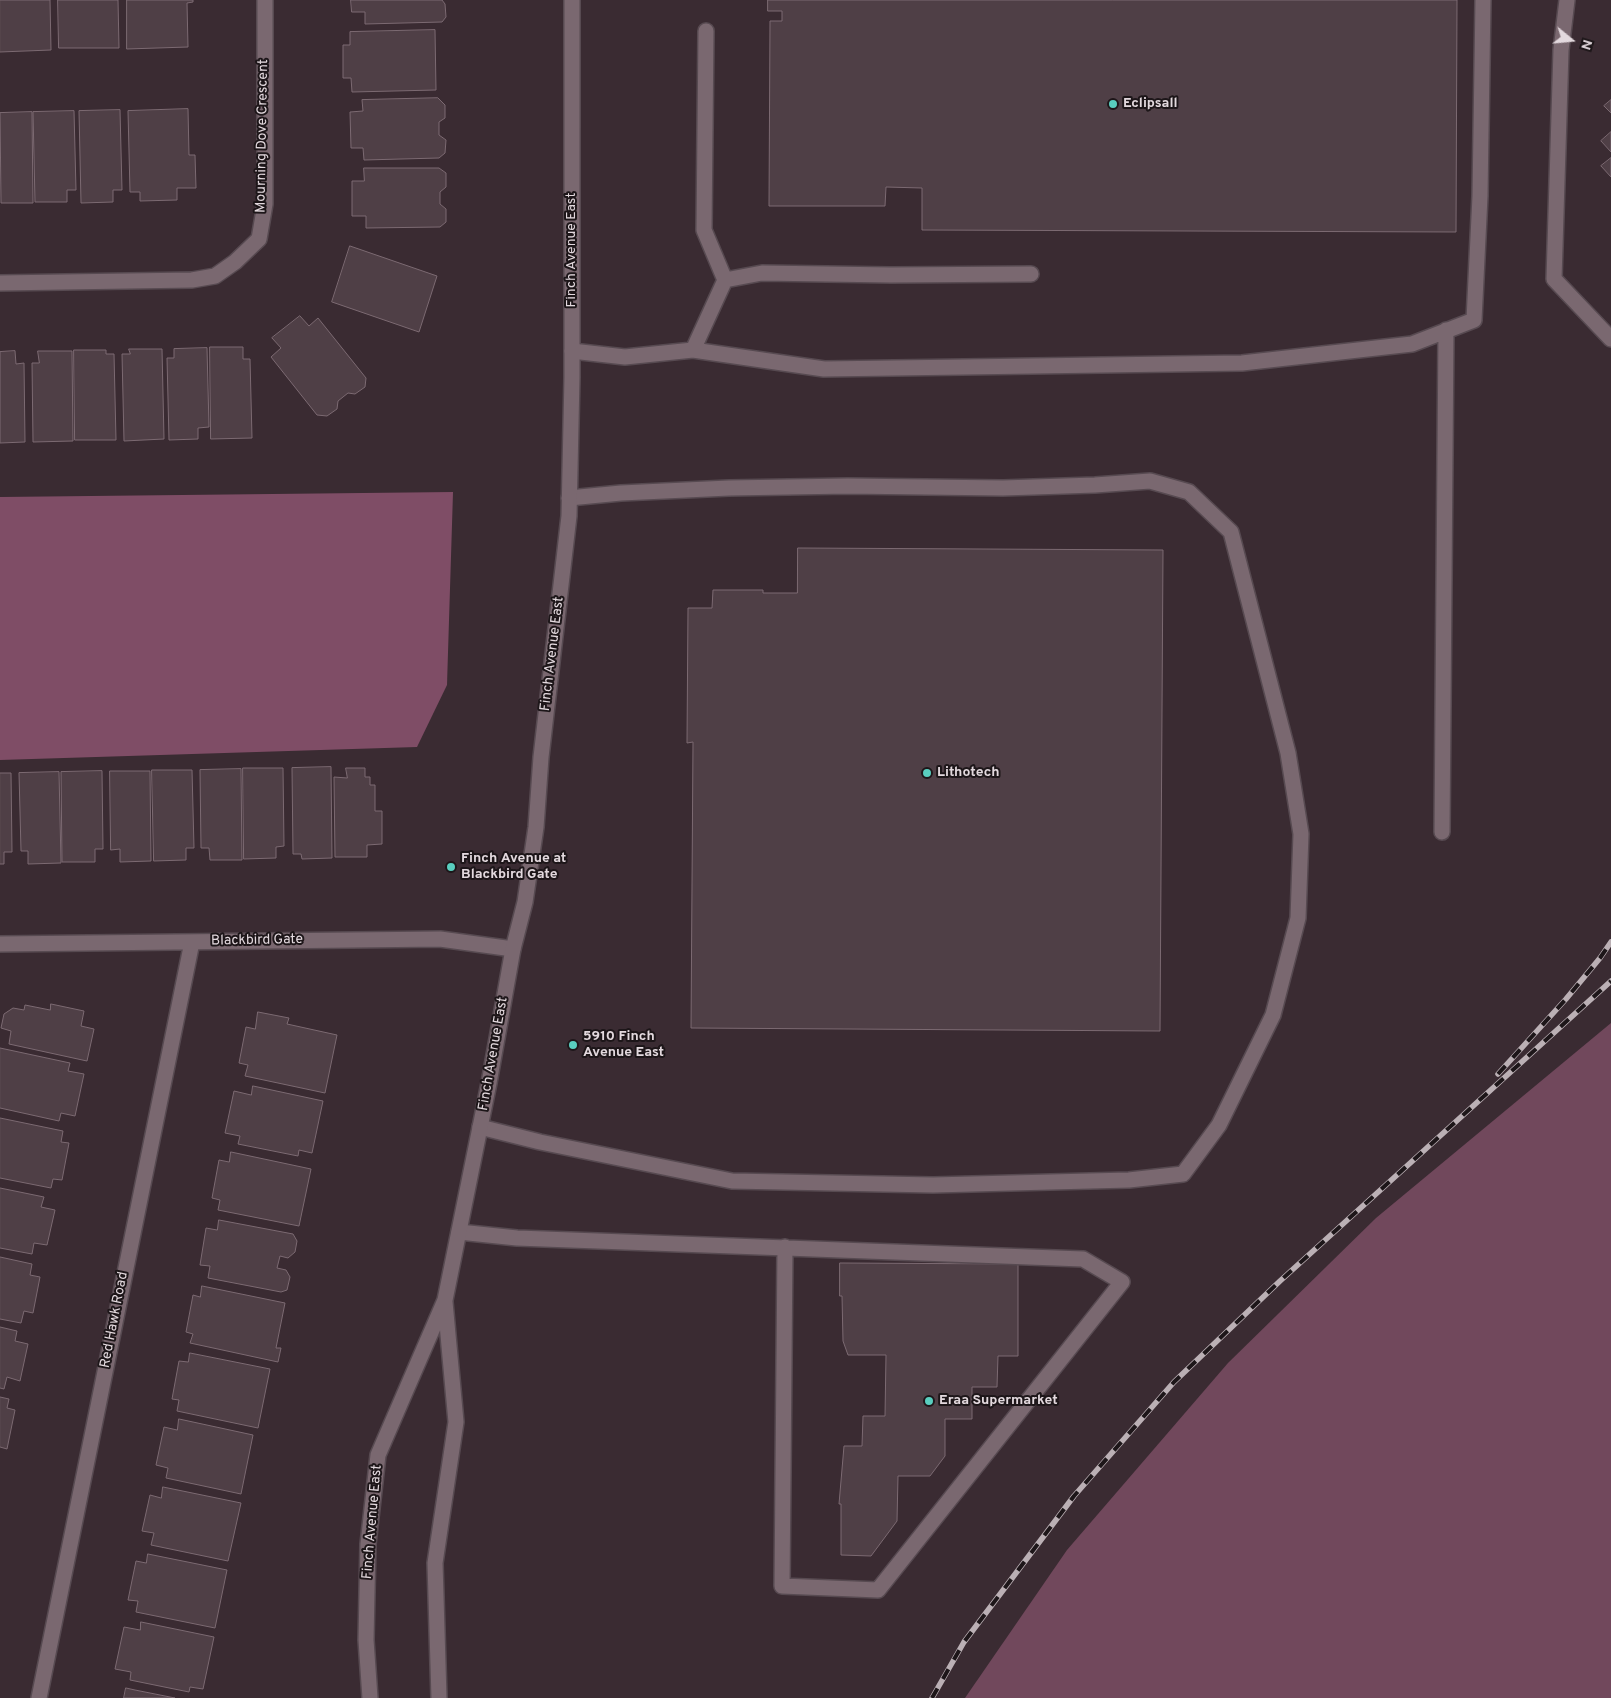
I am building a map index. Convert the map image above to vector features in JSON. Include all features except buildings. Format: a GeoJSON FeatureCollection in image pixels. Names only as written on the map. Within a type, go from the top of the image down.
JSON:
{"type":"FeatureCollection","features":[{"type":"Feature","properties":{"kind":"main road","name":"Mourning Dove Crescent"},"geometry":{"type":"LineString","coordinates":[[0,283],[192,280],[215,276],[235,262],[259,239],[265,204],[265,0]]}},
{"type":"Feature","properties":{"kind":"main road","name":"Finch Avenue East"},"geometry":{"type":"LineString","coordinates":[[370,1698],[366,1640],[368,1544],[378,1455],[445,1300],[480,1127],[512,949],[525,902],[536,826],[541,757],[569,516],[572,351],[572,0]]}},
{"type":"Feature","properties":{"kind":"main road"},"geometry":{"type":"LineString","coordinates":[[572,351],[625,357],[693,350],[824,369],[1242,363],[1412,344],[1474,320],[1480,196],[1483,0]]}},
{"type":"Feature","properties":{"kind":"main road"},"geometry":{"type":"LineString","coordinates":[[1567,0],[1561,50],[1554,279],[1611,339]]}},
{"type":"Feature","properties":{"kind":"main road"},"geometry":{"type":"LineString","coordinates":[[693,350],[725,280],[704,230],[706,31]]}},
{"type":"Feature","properties":{"kind":"main road"},"geometry":{"type":"LineString","coordinates":[[725,280],[762,273],[891,275],[1031,274]]}},
{"type":"Feature","properties":{"kind":"main road"},"geometry":{"type":"LineString","coordinates":[[1442,832],[1446,330]]}},
{"type":"Feature","properties":{"kind":"main road"},"geometry":{"type":"LineString","coordinates":[[480,1127],[540,1142],[732,1181],[933,1184],[1129,1180],[1183,1174],[1219,1125],[1273,1015],[1298,918],[1300,834],[1285,744],[1231,532],[1189,492],[1150,481],[1003,488],[848,486],[729,488],[621,493],[569,498]]}},
{"type":"Feature","properties":{"kind":"main road","name":"Blackbird Gate"},"geometry":{"type":"LineString","coordinates":[[0,944],[440,939],[512,949]]}},
{"type":"Feature","properties":{"kind":"main road","name":"Red Hawk Road"},"geometry":{"type":"LineString","coordinates":[[39,1698],[192,942]]}},
{"type":"Feature","properties":{"kind":"main road"},"geometry":{"type":"LineString","coordinates":[[459,1232],[517,1238],[785,1247],[1083,1259],[1122,1282],[878,1590],[782,1586],[785,1247]]}},
{"type":"Feature","properties":{"kind":"main road","name":"Finch Avenue East"},"geometry":{"type":"LineString","coordinates":[[439,1698],[436,1563],[456,1422],[445,1300]]}},
{"type":"Feature","properties":{"kind":"shaded area"},"geometry":{"type":"Polygon","coordinates":[[[453,492],[447,685],[417,747],[0,760],[0,497],[453,492]]]}},
{"type":"Feature","properties":{"kind":"shaded area"},"geometry":{"type":"Polygon","coordinates":[[[1611,1023],[1611,1698],[965,1698],[1067,1550],[1228,1363],[1376,1218],[1611,1023]]]}},
{"type":"Feature","properties":{"kind":"railway"},"geometry":{"type":"LineString","coordinates":[[1498,1074],[1566,999],[1611,942]]}},
{"type":"Feature","properties":{"kind":"railway"},"geometry":{"type":"LineString","coordinates":[[932,1698],[964,1642],[1074,1496],[1174,1382],[1280,1281],[1611,981]]}},
{"type":"Feature","properties":{"kind":"place","name":"Eclipsall"},"geometry":{"type":"Point","coordinates":[1113,104]}},
{"type":"Feature","properties":{"kind":"place","name":"Lithotech"},"geometry":{"type":"Point","coordinates":[927,773]}},
{"type":"Feature","properties":{"kind":"place","name":"Finch Avenue at Blackbird Gate"},"geometry":{"type":"Point","coordinates":[451,867]}},
{"type":"Feature","properties":{"kind":"place","name":"5910 Finch Avenue East"},"geometry":{"type":"Point","coordinates":[573,1045]}},
{"type":"Feature","properties":{"kind":"place","name":"Eraa Supermarket"},"geometry":{"type":"Point","coordinates":[929,1401]}}]}
